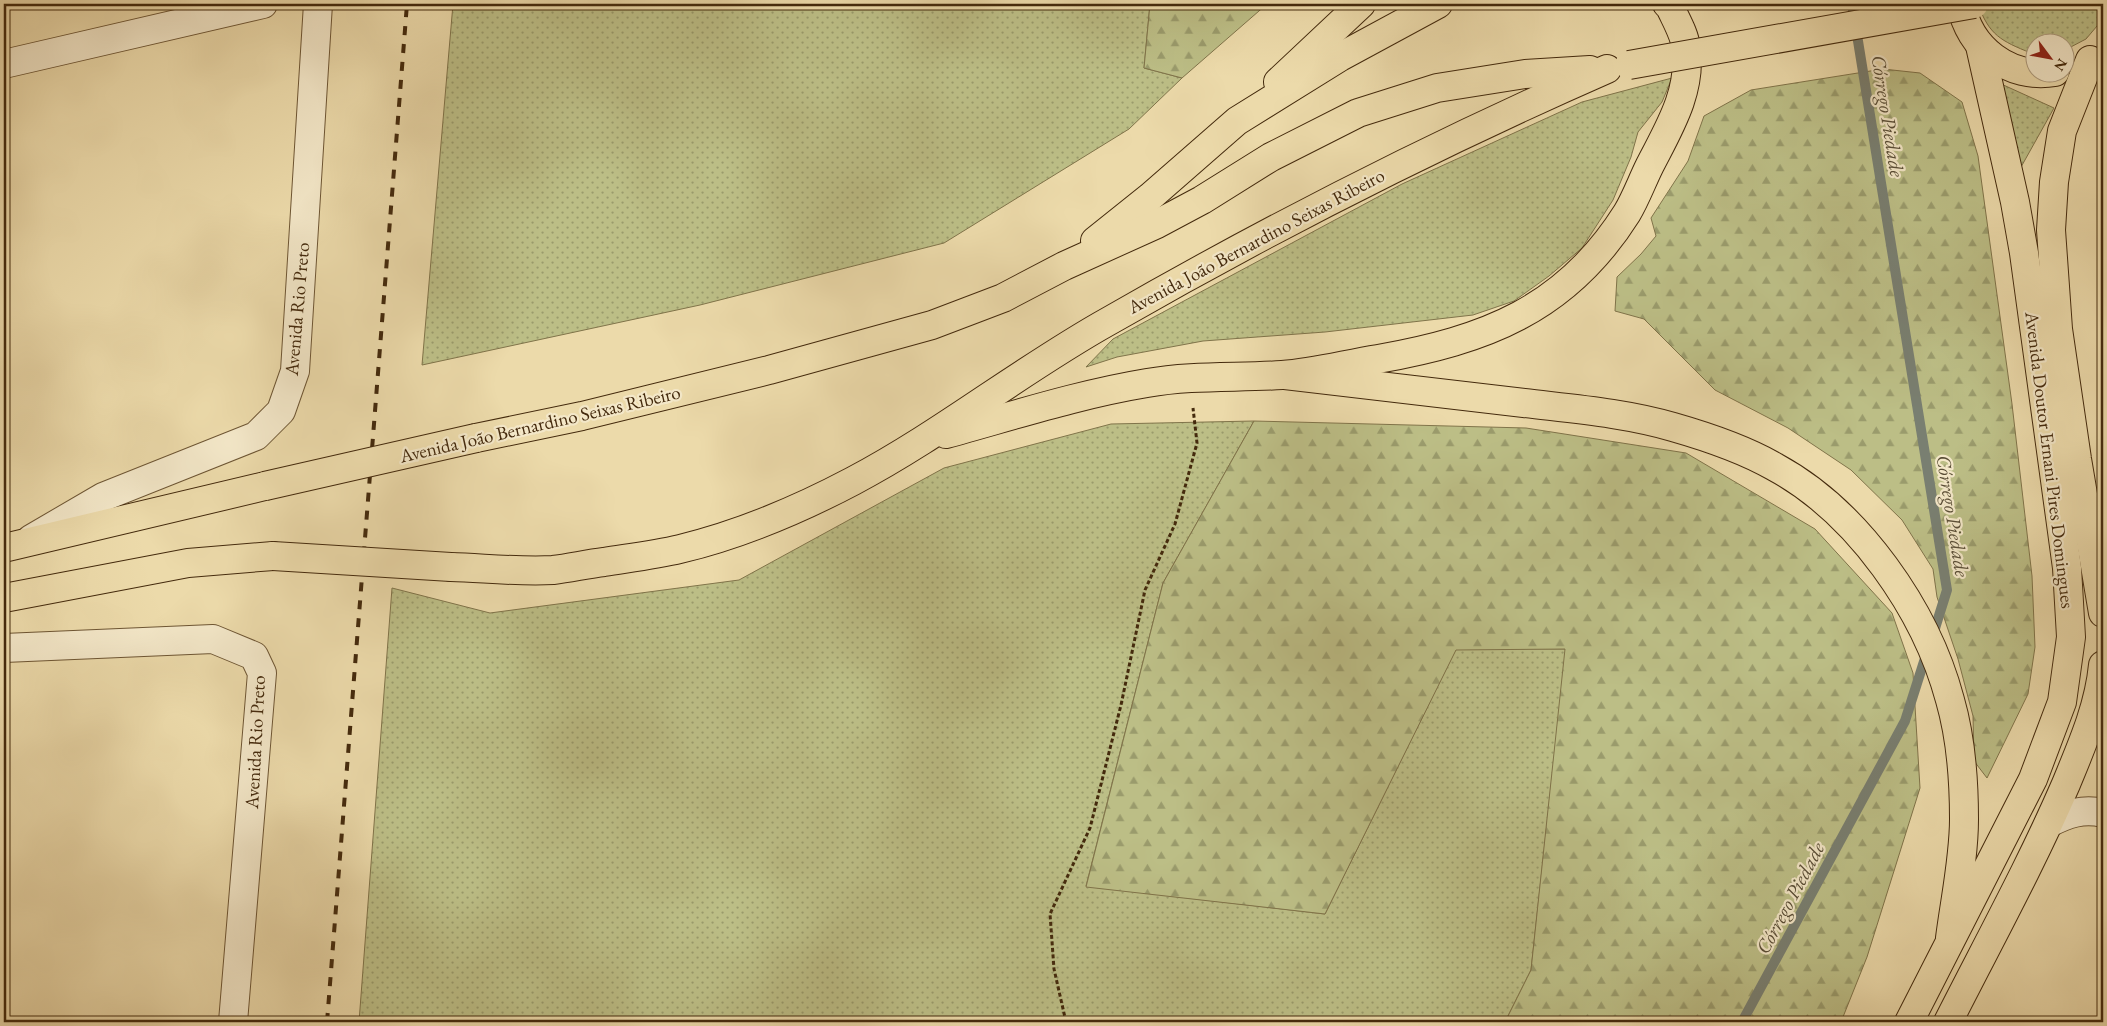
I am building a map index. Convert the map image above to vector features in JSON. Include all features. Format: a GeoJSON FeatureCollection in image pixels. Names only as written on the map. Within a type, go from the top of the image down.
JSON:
{"type":"FeatureCollection","features":[{"type":"Feature","properties":{"kind":"main road"},"geometry":{"type":"LineString","coordinates":[[1237,121],[1361,4]]}},
{"type":"Feature","properties":{"kind":"main road","name":"Avenida João Bernardino Seixas Ribeiro"},"geometry":{"type":"LineString","coordinates":[[1064,266],[1150,197],[1237,121],[1340,57],[1438,4]]}},
{"type":"Feature","properties":{"kind":"main road","name":"Avenida João Bernardino Seixas Ribeiro"},"geometry":{"type":"LineString","coordinates":[[920,441],[1086,397],[1147,383],[1190,378],[1285,375],[1397,356],[1465,340],[1502,326],[1542,304],[1578,275],[1601,249],[1628,212],[1678,109],[1686,82],[1686,50],[1670,7],[1666,4]]}},
{"type":"Feature","properties":{"kind":"main road"},"geometry":{"type":"LineString","coordinates":[[1961,4],[1963,18],[1978,44]]}},
{"type":"Feature","properties":{"kind":"main road"},"geometry":{"type":"LineString","coordinates":[[1686,50],[1974,4]]}},
{"type":"Feature","properties":{"kind":"main road"},"geometry":{"type":"LineString","coordinates":[[1618,67],[1719,41],[1908,6],[1978,44],[1998,62],[2024,72]]}},
{"type":"Feature","properties":{"kind":"main road","name":"Avenida Doutor Ernani Pires Domingues"},"geometry":{"type":"LineString","coordinates":[[1909,1022],[1950,938],[2033,778],[2062,702],[2071,637],[2067,568],[2024,253],[2015,202],[1978,44]]}},
{"type":"Feature","properties":{"kind":"main road"},"geometry":{"type":"LineString","coordinates":[[2074,65],[2096,53]]}},
{"type":"Feature","properties":{"kind":"main road","name":"Avenida Doutor Ernani Pires Domingues"},"geometry":{"type":"LineString","coordinates":[[2096,53],[2062,131],[2054,182],[2051,230],[2058,329],[2077,459],[2103,613]]}},
{"type":"Feature","properties":{"kind":"main road","name":"Avenida João Bernardino Seixas Ribeiro"},"geometry":{"type":"LineString","coordinates":[[14,546],[265,486],[582,416],[759,373],[932,325],[1003,298],[1064,266],[1157,224],[1202,200],[1271,157],[1358,113],[1437,88],[1525,74],[1618,67]]}},
{"type":"Feature","properties":{"kind":"main road","name":"Avenida João Bernardino Seixas Ribeiro"},"geometry":{"type":"LineString","coordinates":[[4,598],[188,563],[272,556],[450,567],[553,570],[681,549],[742,530],[800,508],[855,480],[920,441],[1105,323],[1239,248],[1354,188],[1492,120],[1618,67]]}},
{"type":"Feature","properties":{"kind":"main road"},"geometry":{"type":"LineString","coordinates":[[1285,375],[1616,414],[1671,426],[1724,444],[1776,467],[1818,496],[1853,529],[1885,566],[1908,603],[1936,656],[1951,700],[1961,755],[1964,821],[1950,938]]}},
{"type":"Feature","properties":{"kind":"main road"},"geometry":{"type":"LineString","coordinates":[[1948,1022],[2049,823],[2086,736],[2101,687],[2103,665]]}},
{"type":"Feature","properties":{"kind":"street"},"geometry":{"type":"LineString","coordinates":[[4,64],[263,4]]}},
{"type":"Feature","properties":{"kind":"street","name":"Avenida Rio Preto"},"geometry":{"type":"LineString","coordinates":[[14,546],[103,497],[256,436],[281,411],[295,371],[318,4]]}},
{"type":"Feature","properties":{"kind":"street","name":"Avenida Rio Preto"},"geometry":{"type":"LineString","coordinates":[[4,648],[213,638],[254,656],[262,673],[233,1022]]}},
{"type":"Feature","properties":{"kind":"street"},"geometry":{"type":"LineString","coordinates":[[2049,823],[2071,812],[2095,811],[2103,813]]}},
{"type":"Feature","properties":{"kind":"path"},"geometry":{"type":"LineString","coordinates":[[1066,1022],[1054,969],[1050,914],[1090,828],[1121,705],[1145,590],[1175,524],[1197,444],[1190,378]]}},
{"type":"Feature","properties":{"kind":"green space"},"geometry":{"type":"Polygon","coordinates":[[[453,4],[1150,4],[1144,68],[1182,78],[1129,129],[944,243],[700,305],[422,365],[453,4]]]}},
{"type":"Feature","properties":{"kind":"green space"},"geometry":{"type":"Polygon","coordinates":[[[1150,4],[1267,4],[1182,78],[1144,68],[1150,4]]]}},
{"type":"Feature","properties":{"kind":"green space"},"geometry":{"type":"Polygon","coordinates":[[[1978,4],[2103,4],[2103,19],[2086,39],[2074,45],[2074,32],[2024,32],[2024,50],[1997,36],[1982,15],[1978,4]]]}},
{"type":"Feature","properties":{"kind":"green space"},"geometry":{"type":"Polygon","coordinates":[[[1883,69],[1920,73],[1962,102],[1978,156],[2012,404],[2032,576],[2035,647],[2028,694],[1987,778],[1974,761],[1973,716],[1958,659],[1937,597],[1933,569],[1902,520],[1851,470],[1788,428],[1715,390],[1644,319],[1615,311],[1617,277],[1641,254],[1656,236],[1651,218],[1688,161],[1704,116],[1751,90],[1883,69]]]}},
{"type":"Feature","properties":{"kind":"green space"},"geometry":{"type":"Polygon","coordinates":[[[1672,78],[1662,102],[1638,132],[1631,157],[1613,200],[1582,248],[1549,276],[1514,301],[1473,315],[1325,332],[1203,341],[1117,357],[1086,367],[1113,339],[1402,184],[1582,102],[1672,78]]]}},
{"type":"Feature","properties":{"kind":"green space"},"geometry":{"type":"Polygon","coordinates":[[[1999,83],[2054,108],[2011,185],[1999,83]]]}},
{"type":"Feature","properties":{"kind":"green space"},"geometry":{"type":"Polygon","coordinates":[[[1254,421],[1163,583],[1086,886],[1325,914],[1456,649],[1566,649],[1531,970],[1505,1022],[359,1022],[392,588],[490,613],[739,580],[944,468],[1111,424],[1254,421]]]}},
{"type":"Feature","properties":{"kind":"green space"},"geometry":{"type":"Polygon","coordinates":[[[1254,421],[1526,428],[1686,453],[1815,529],[1892,613],[1913,673],[1920,788],[1867,957],[1841,1022],[1505,1022],[1531,970],[1565,649],[1456,650],[1325,914],[1086,887],[1163,583],[1254,421]]]}},
{"type":"Feature","properties":{"kind":"waterway","name":"Córrego Piedade"},"geometry":{"type":"LineString","coordinates":[[1852,4],[1947,590],[1932,638]]}},
{"type":"Feature","properties":{"kind":"waterway","name":"Córrego Piedade"},"geometry":{"type":"LineString","coordinates":[[1742,1022],[1905,721],[1927,652]]}},
{"type":"Feature","properties":{"kind":"railway"},"geometry":{"type":"LineString","coordinates":[[327,1022],[407,4]]}}]}
